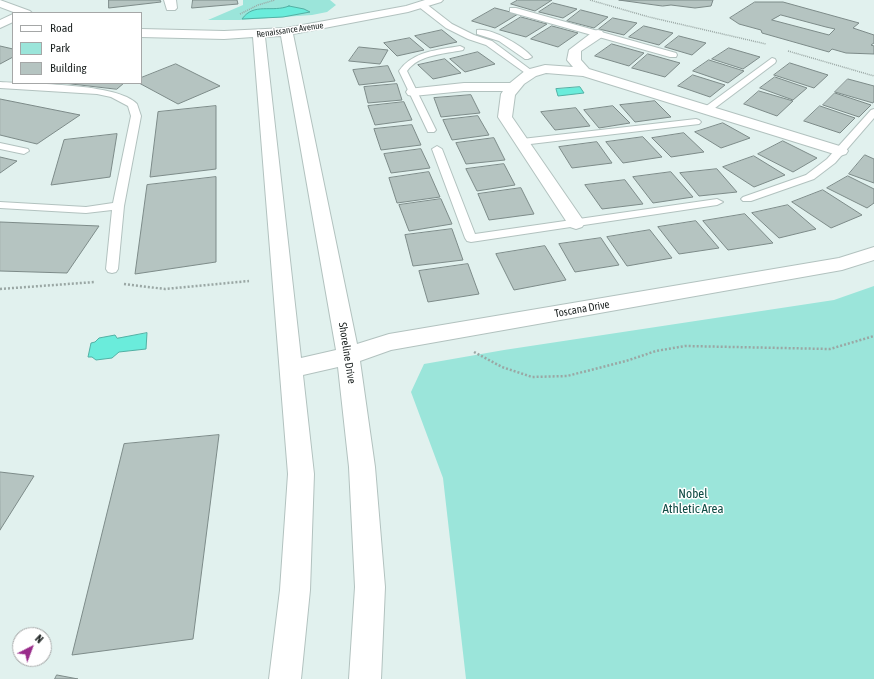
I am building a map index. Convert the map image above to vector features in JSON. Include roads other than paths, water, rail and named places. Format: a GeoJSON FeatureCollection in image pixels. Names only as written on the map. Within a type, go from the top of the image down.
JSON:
{"type":"FeatureCollection","features":[{"type":"Feature","properties":{"kind":"street","name":"Renaissance Avenue"},"geometry":{"type":"LineString","coordinates":[[142,33],[208,35],[286,32],[354,20],[422,5],[437,0]]}},
{"type":"Feature","properties":{"kind":"street"},"geometry":{"type":"LineString","coordinates":[[0,3],[23,12]]}},
{"type":"Feature","properties":{"kind":"street"},"geometry":{"type":"LineString","coordinates":[[0,24],[12,18]]}},
{"type":"Feature","properties":{"kind":"street","name":"Shoreline Drive"},"geometry":{"type":"LineString","coordinates":[[286,32],[348,356],[362,467],[370,587],[365,679]]}},
{"type":"Feature","properties":{"kind":"street"},"geometry":{"type":"LineString","coordinates":[[259,34],[301,474],[295,590],[285,679]]}},
{"type":"Feature","properties":{"kind":"street"},"geometry":{"type":"LineString","coordinates":[[584,72],[574,60],[575,50],[598,34]]}},
{"type":"Feature","properties":{"kind":"street"},"geometry":{"type":"LineString","coordinates":[[528,57],[538,71]]}},
{"type":"Feature","properties":{"kind":"street"},"geometry":{"type":"LineString","coordinates":[[576,223],[505,117],[508,94],[519,81],[538,71],[584,72],[708,109],[840,151]]}},
{"type":"Feature","properties":{"kind":"street"},"geometry":{"type":"LineString","coordinates":[[413,92],[487,85],[514,88]]}},
{"type":"Feature","properties":{"kind":"street","name":"Toscana Drive"},"geometry":{"type":"LineString","coordinates":[[290,369],[348,356],[389,342],[842,264],[874,253]]}},
{"type":"Feature","properties":{"kind":"lane"},"geometry":{"type":"LineString","coordinates":[[422,5],[449,26],[471,37],[489,43],[538,71]]}},
{"type":"Feature","properties":{"kind":"lane"},"geometry":{"type":"LineString","coordinates":[[513,10],[673,55]]}},
{"type":"Feature","properties":{"kind":"lane"},"geometry":{"type":"LineString","coordinates":[[440,18],[459,21]]}},
{"type":"Feature","properties":{"kind":"lane"},"geometry":{"type":"LineString","coordinates":[[472,28],[502,39],[528,57]]}},
{"type":"Feature","properties":{"kind":"lane"},"geometry":{"type":"LineString","coordinates":[[431,130],[403,71],[406,64],[416,58],[460,48]]}},
{"type":"Feature","properties":{"kind":"lane"},"geometry":{"type":"LineString","coordinates":[[708,109],[772,61]]}},
{"type":"Feature","properties":{"kind":"lane"},"geometry":{"type":"LineString","coordinates":[[0,85],[97,91],[114,95],[132,104],[136,116],[118,206],[112,269]]}},
{"type":"Feature","properties":{"kind":"lane"},"geometry":{"type":"LineString","coordinates":[[747,199],[810,177],[831,161],[874,112]]}},
{"type":"Feature","properties":{"kind":"lane"},"geometry":{"type":"LineString","coordinates":[[522,142],[696,122]]}},
{"type":"Feature","properties":{"kind":"lane"},"geometry":{"type":"LineString","coordinates":[[0,146],[24,150]]}},
{"type":"Feature","properties":{"kind":"lane"},"geometry":{"type":"LineString","coordinates":[[437,149],[471,238],[716,202]]}},
{"type":"Feature","properties":{"kind":"lane"},"geometry":{"type":"LineString","coordinates":[[0,205],[86,210],[118,206]]}},
{"type":"Feature","properties":{"kind":"park label","name":"Nobel Athletic Area"},"geometry":{"type":"Point","coordinates":[693,502]}}]}
